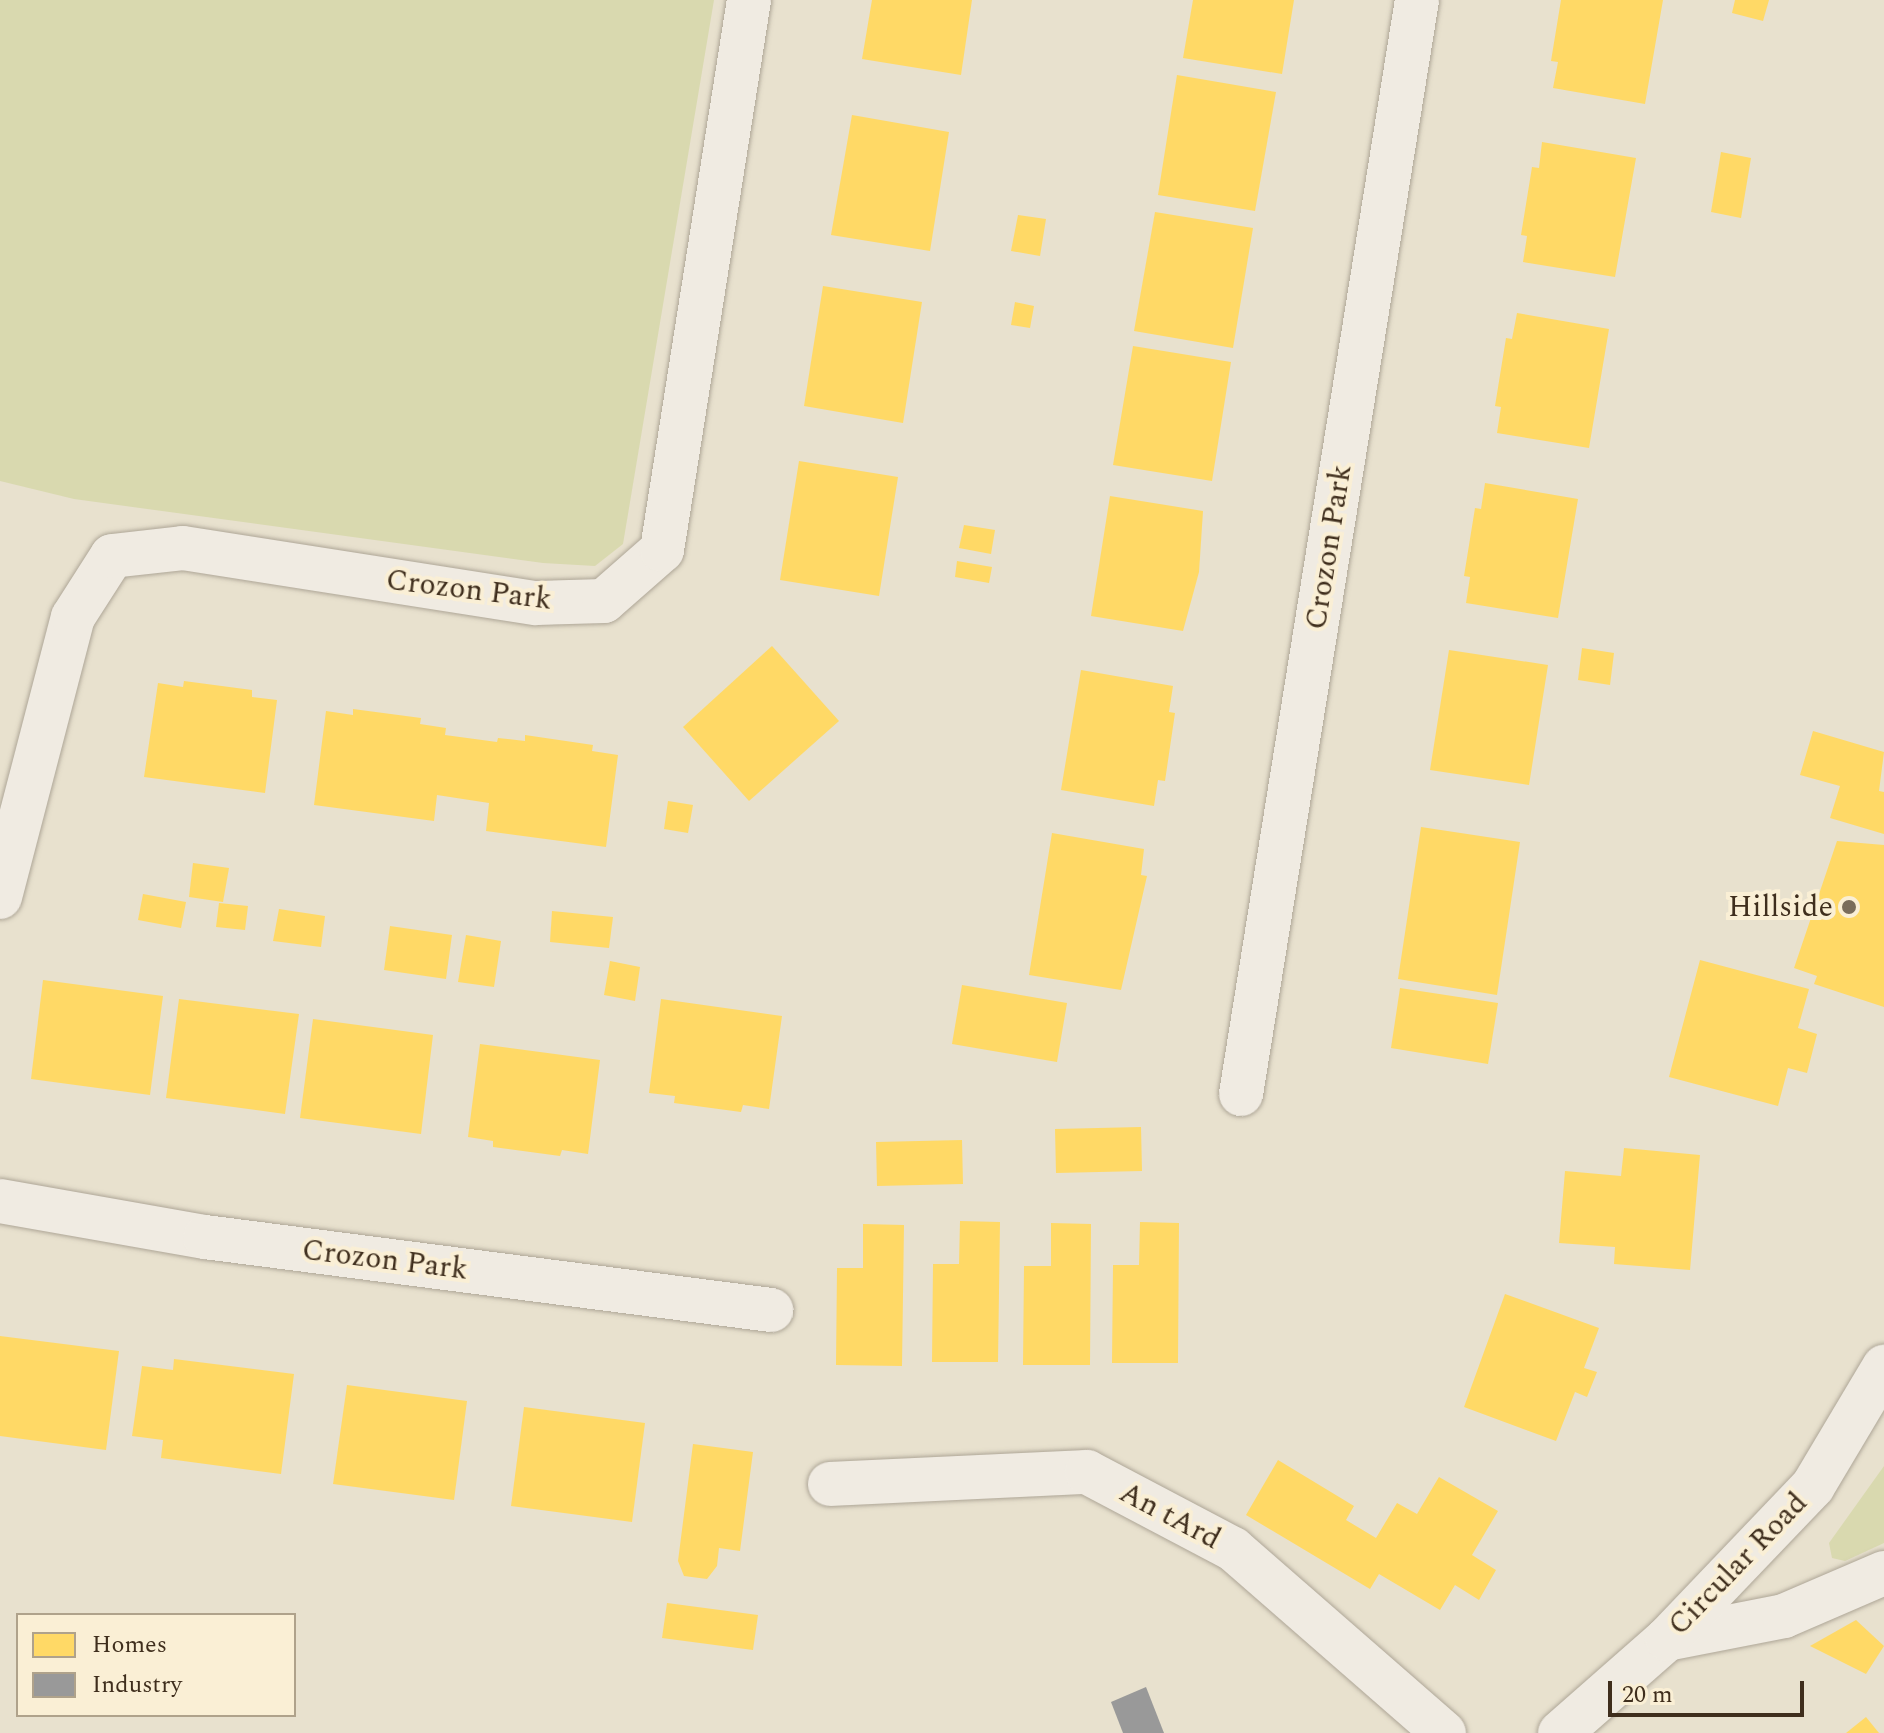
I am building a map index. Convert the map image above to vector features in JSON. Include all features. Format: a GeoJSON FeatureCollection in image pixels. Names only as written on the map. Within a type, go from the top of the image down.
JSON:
{"type":"FeatureCollection","features":[{"type":"Feature","properties":{"kind":"street","name":"Crozon Park"},"geometry":{"type":"LineString","coordinates":[[0,897],[73,617],[112,556],[183,548],[536,603],[604,601],[662,550],[749,0]]}},
{"type":"Feature","properties":{"kind":"street","name":"Crozon Park"},"geometry":{"type":"LineString","coordinates":[[1241,1094],[1417,0]]}},
{"type":"Feature","properties":{"kind":"street","name":"Crozon Park"},"geometry":{"type":"LineString","coordinates":[[0,1201],[205,1237],[771,1310]]}},
{"type":"Feature","properties":{"kind":"street","name":"Circular Road"},"geometry":{"type":"LineString","coordinates":[[1560,1733],[1667,1639],[1813,1486],[1884,1367]]}},
{"type":"Feature","properties":{"kind":"street","name":"An tArd"},"geometry":{"type":"LineString","coordinates":[[830,1484],[1087,1472],[1233,1549],[1444,1733]]}},
{"type":"Feature","properties":{"kind":"street"},"geometry":{"type":"LineString","coordinates":[[1667,1639],[1784,1616],[1884,1573]]}},
{"type":"Feature","properties":{"kind":"green space"},"geometry":{"type":"Polygon","coordinates":[[[0,0],[714,0],[623,544],[595,566],[543,563],[74,499],[0,481],[0,0]]]}},
{"type":"Feature","properties":{"kind":"green space"},"geometry":{"type":"Polygon","coordinates":[[[1884,1466],[1884,1543],[1845,1561],[1832,1558],[1829,1543],[1884,1466]]]}},
{"type":"Feature","properties":{"kind":"building: Homes"},"geometry":{"type":"Polygon","coordinates":[[[872,0],[972,0],[961,75],[862,59],[872,0]]]}},
{"type":"Feature","properties":{"kind":"building: Homes"},"geometry":{"type":"Polygon","coordinates":[[[1193,0],[1294,0],[1282,74],[1183,58],[1193,0]]]}},
{"type":"Feature","properties":{"kind":"building: Homes"},"geometry":{"type":"Polygon","coordinates":[[[1561,0],[1663,0],[1645,104],[1553,88],[1558,62],[1551,61],[1561,0]]]}},
{"type":"Feature","properties":{"kind":"building: Homes"},"geometry":{"type":"Polygon","coordinates":[[[1735,0],[1769,0],[1763,21],[1732,13],[1735,0]]]}},
{"type":"Feature","properties":{"kind":"building: Homes"},"geometry":{"type":"Polygon","coordinates":[[[1177,75],[1276,92],[1255,211],[1158,195],[1177,75]]]}},
{"type":"Feature","properties":{"kind":"building: Homes"},"geometry":{"type":"Polygon","coordinates":[[[852,115],[949,132],[930,251],[831,235],[852,115]]]}},
{"type":"Feature","properties":{"kind":"building: Homes"},"geometry":{"type":"Polygon","coordinates":[[[1542,142],[1636,158],[1615,277],[1523,262],[1527,236],[1521,235],[1532,167],[1539,168],[1542,142]]]}},
{"type":"Feature","properties":{"kind":"building: Homes"},"geometry":{"type":"Polygon","coordinates":[[[1721,152],[1751,158],[1741,218],[1711,212],[1721,152]]]}},
{"type":"Feature","properties":{"kind":"building: Homes"},"geometry":{"type":"Polygon","coordinates":[[[1155,212],[1253,228],[1233,348],[1134,331],[1155,212]]]}},
{"type":"Feature","properties":{"kind":"building: Homes"},"geometry":{"type":"Polygon","coordinates":[[[1018,215],[1046,219],[1040,256],[1011,251],[1018,215]]]}},
{"type":"Feature","properties":{"kind":"building: Homes"},"geometry":{"type":"Polygon","coordinates":[[[823,286],[922,302],[903,423],[804,406],[823,286]]]}},
{"type":"Feature","properties":{"kind":"building: Homes"},"geometry":{"type":"Polygon","coordinates":[[[1015,302],[1034,306],[1030,328],[1011,325],[1015,302]]]}},
{"type":"Feature","properties":{"kind":"building: Homes"},"geometry":{"type":"Polygon","coordinates":[[[1517,313],[1609,329],[1589,448],[1497,433],[1501,407],[1495,406],[1506,338],[1512,339],[1517,313]]]}},
{"type":"Feature","properties":{"kind":"building: Homes"},"geometry":{"type":"Polygon","coordinates":[[[1133,346],[1231,362],[1212,481],[1113,465],[1133,346]]]}},
{"type":"Feature","properties":{"kind":"building: Homes"},"geometry":{"type":"Polygon","coordinates":[[[799,461],[898,477],[879,596],[780,580],[799,461]]]}},
{"type":"Feature","properties":{"kind":"building: Homes"},"geometry":{"type":"Polygon","coordinates":[[[1485,483],[1578,499],[1558,618],[1466,603],[1470,577],[1464,576],[1475,508],[1481,509],[1485,483]]]}},
{"type":"Feature","properties":{"kind":"building: Homes"},"geometry":{"type":"Polygon","coordinates":[[[1110,496],[1203,511],[1199,572],[1183,631],[1091,616],[1110,496]]]}},
{"type":"Feature","properties":{"kind":"building: Homes"},"geometry":{"type":"Polygon","coordinates":[[[964,525],[995,530],[991,554],[959,548],[964,525]]]}},
{"type":"Feature","properties":{"kind":"building: Homes"},"geometry":{"type":"Polygon","coordinates":[[[957,561],[992,567],[989,583],[955,577],[957,561]]]}},
{"type":"Feature","properties":{"kind":"building: Homes"},"geometry":{"type":"Polygon","coordinates":[[[772,646],[839,721],[749,801],[683,727],[772,646]]]}},
{"type":"Feature","properties":{"kind":"building: Homes"},"geometry":{"type":"Polygon","coordinates":[[[1582,648],[1614,653],[1610,685],[1578,680],[1582,648]]]}},
{"type":"Feature","properties":{"kind":"building: Homes"},"geometry":{"type":"Polygon","coordinates":[[[1449,650],[1548,665],[1529,785],[1430,770],[1449,650]]]}},
{"type":"Feature","properties":{"kind":"building: Homes"},"geometry":{"type":"Polygon","coordinates":[[[1081,670],[1173,686],[1169,712],[1175,713],[1165,781],[1158,780],[1154,806],[1061,790],[1081,670]]]}},
{"type":"Feature","properties":{"kind":"building: Homes"},"geometry":{"type":"Polygon","coordinates":[[[184,681],[252,690],[252,697],[277,700],[265,793],[144,777],[158,683],[183,687],[184,681]]]}},
{"type":"Feature","properties":{"kind":"building: Homes"},"geometry":{"type":"Polygon","coordinates":[[[353,709],[421,718],[420,724],[446,728],[445,735],[497,742],[498,738],[525,741],[525,735],[593,745],[592,751],[618,755],[606,847],[486,831],[489,803],[437,795],[434,821],[314,805],[326,711],[353,715],[353,709]]]}},
{"type":"Feature","properties":{"kind":"building: Homes"},"geometry":{"type":"Polygon","coordinates":[[[1813,731],[1884,752],[1879,791],[1884,792],[1884,834],[1830,818],[1840,786],[1800,775],[1813,731]]]}},
{"type":"Feature","properties":{"kind":"building: Homes"},"geometry":{"type":"Polygon","coordinates":[[[668,801],[693,805],[688,833],[664,829],[668,801]]]}},
{"type":"Feature","properties":{"kind":"building: Homes"},"geometry":{"type":"Polygon","coordinates":[[[1421,827],[1520,842],[1497,995],[1398,979],[1421,827]]]}},
{"type":"Feature","properties":{"kind":"building: Homes"},"geometry":{"type":"Polygon","coordinates":[[[1052,833],[1144,849],[1141,875],[1147,876],[1121,990],[1029,975],[1052,833]]]}},
{"type":"Feature","properties":{"kind":"building: Homes","name":"Hillside"},"geometry":{"type":"Polygon","coordinates":[[[1837,841],[1884,845],[1884,1007],[1814,984],[1817,976],[1794,968],[1837,841]]]}},
{"type":"Feature","properties":{"kind":"building: Homes"},"geometry":{"type":"Polygon","coordinates":[[[193,863],[229,868],[223,902],[189,897],[193,863]]]}},
{"type":"Feature","properties":{"kind":"building: Homes"},"geometry":{"type":"Polygon","coordinates":[[[143,894],[186,902],[181,928],[138,920],[143,894]]]}},
{"type":"Feature","properties":{"kind":"building: Homes"},"geometry":{"type":"Polygon","coordinates":[[[219,903],[248,906],[245,930],[216,927],[219,903]]]}},
{"type":"Feature","properties":{"kind":"building: Homes"},"geometry":{"type":"Polygon","coordinates":[[[279,909],[325,916],[321,947],[273,941],[279,909]]]}},
{"type":"Feature","properties":{"kind":"building: Homes"},"geometry":{"type":"Polygon","coordinates":[[[552,911],[613,917],[609,948],[550,942],[552,911]]]}},
{"type":"Feature","properties":{"kind":"building: Homes"},"geometry":{"type":"Polygon","coordinates":[[[390,926],[452,935],[446,979],[384,970],[390,926]]]}},
{"type":"Feature","properties":{"kind":"building: Homes"},"geometry":{"type":"Polygon","coordinates":[[[466,935],[501,941],[494,987],[458,982],[466,935]]]}},
{"type":"Feature","properties":{"kind":"building: Homes"},"geometry":{"type":"Polygon","coordinates":[[[1700,960],[1809,989],[1798,1028],[1817,1034],[1807,1073],[1788,1068],[1778,1106],[1669,1077],[1700,960]]]}},
{"type":"Feature","properties":{"kind":"building: Homes"},"geometry":{"type":"Polygon","coordinates":[[[610,961],[640,967],[635,1001],[604,995],[610,961]]]}},
{"type":"Feature","properties":{"kind":"building: Homes"},"geometry":{"type":"Polygon","coordinates":[[[43,980],[163,996],[150,1095],[31,1079],[43,980]]]}},
{"type":"Feature","properties":{"kind":"building: Homes"},"geometry":{"type":"Polygon","coordinates":[[[962,985],[1067,1003],[1057,1062],[952,1044],[962,985]]]}},
{"type":"Feature","properties":{"kind":"building: Homes"},"geometry":{"type":"Polygon","coordinates":[[[1400,988],[1498,1003],[1488,1064],[1391,1048],[1400,988]]]}},
{"type":"Feature","properties":{"kind":"building: Homes"},"geometry":{"type":"Polygon","coordinates":[[[179,999],[299,1014],[285,1114],[166,1098],[179,999]]]}},
{"type":"Feature","properties":{"kind":"building: Homes"},"geometry":{"type":"Polygon","coordinates":[[[661,999],[782,1016],[769,1109],[743,1105],[741,1112],[674,1103],[675,1096],[649,1093],[661,999]]]}},
{"type":"Feature","properties":{"kind":"building: Homes"},"geometry":{"type":"Polygon","coordinates":[[[313,1019],[433,1035],[421,1134],[300,1118],[313,1019]]]}},
{"type":"Feature","properties":{"kind":"building: Homes"},"geometry":{"type":"Polygon","coordinates":[[[480,1044],[600,1060],[588,1154],[562,1150],[560,1156],[493,1147],[493,1141],[468,1137],[480,1044]]]}},
{"type":"Feature","properties":{"kind":"building: Homes"},"geometry":{"type":"Polygon","coordinates":[[[1141,1127],[1142,1171],[1056,1173],[1055,1129],[1141,1127]]]}},
{"type":"Feature","properties":{"kind":"building: Homes"},"geometry":{"type":"Polygon","coordinates":[[[962,1140],[963,1184],[877,1186],[876,1142],[962,1140]]]}},
{"type":"Feature","properties":{"kind":"building: Homes"},"geometry":{"type":"Polygon","coordinates":[[[1624,1148],[1700,1155],[1690,1270],[1614,1264],[1615,1247],[1559,1243],[1565,1171],[1621,1176],[1624,1148]]]}},
{"type":"Feature","properties":{"kind":"building: Homes"},"geometry":{"type":"Polygon","coordinates":[[[960,1221],[1000,1222],[998,1362],[932,1362],[933,1264],[959,1264],[960,1221]]]}},
{"type":"Feature","properties":{"kind":"building: Homes"},"geometry":{"type":"Polygon","coordinates":[[[1140,1222],[1179,1223],[1178,1363],[1112,1363],[1113,1265],[1139,1265],[1140,1222]]]}},
{"type":"Feature","properties":{"kind":"building: Homes"},"geometry":{"type":"Polygon","coordinates":[[[1051,1223],[1091,1224],[1090,1365],[1023,1365],[1024,1266],[1051,1266],[1051,1223]]]}},
{"type":"Feature","properties":{"kind":"building: Homes"},"geometry":{"type":"Polygon","coordinates":[[[863,1224],[904,1225],[902,1366],[836,1365],[837,1268],[863,1268],[863,1224]]]}},
{"type":"Feature","properties":{"kind":"building: Homes"},"geometry":{"type":"Polygon","coordinates":[[[1505,1294],[1599,1328],[1584,1368],[1597,1372],[1587,1397],[1575,1392],[1556,1441],[1464,1407],[1505,1294]]]}},
{"type":"Feature","properties":{"kind":"building: Homes"},"geometry":{"type":"Polygon","coordinates":[[[0,1336],[119,1351],[106,1450],[0,1436],[0,1336]]]}},
{"type":"Feature","properties":{"kind":"building: Homes"},"geometry":{"type":"Polygon","coordinates":[[[174,1359],[294,1374],[281,1474],[161,1458],[163,1440],[132,1436],[142,1366],[173,1370],[174,1359]]]}},
{"type":"Feature","properties":{"kind":"building: Homes"},"geometry":{"type":"Polygon","coordinates":[[[347,1385],[467,1401],[454,1500],[333,1484],[347,1385]]]}},
{"type":"Feature","properties":{"kind":"building: Homes"},"geometry":{"type":"Polygon","coordinates":[[[524,1407],[645,1423],[632,1522],[511,1506],[524,1407]]]}},
{"type":"Feature","properties":{"kind":"building: Homes"},"geometry":{"type":"Polygon","coordinates":[[[693,1444],[753,1452],[740,1551],[719,1548],[717,1566],[707,1579],[684,1576],[678,1561],[693,1444]]]}},
{"type":"Feature","properties":{"kind":"building: Homes"},"geometry":{"type":"Polygon","coordinates":[[[1278,1460],[1354,1506],[1346,1520],[1376,1538],[1397,1503],[1417,1514],[1439,1477],[1498,1511],[1472,1555],[1496,1570],[1479,1600],[1455,1585],[1440,1610],[1379,1574],[1370,1589],[1246,1515],[1278,1460]]]}},
{"type":"Feature","properties":{"kind":"building: Homes"},"geometry":{"type":"Polygon","coordinates":[[[667,1603],[758,1615],[753,1650],[662,1638],[667,1603]]]}},
{"type":"Feature","properties":{"kind":"building: Homes"},"geometry":{"type":"Polygon","coordinates":[[[1856,1620],[1884,1646],[1866,1674],[1810,1646],[1856,1620]]]}},
{"type":"Feature","properties":{"kind":"building: Homes"},"geometry":{"type":"Polygon","coordinates":[[[1866,1717],[1879,1733],[1846,1733],[1866,1717]]]}},
{"type":"Feature","properties":{"kind":"building: Industry"},"geometry":{"type":"Polygon","coordinates":[[[1146,1687],[1164,1733],[1123,1733],[1111,1702],[1146,1687]]]}},
{"type":"Feature","properties":{"kind":"place","name":"Hillside"},"geometry":{"type":"Point","coordinates":[1849,907]}}]}
